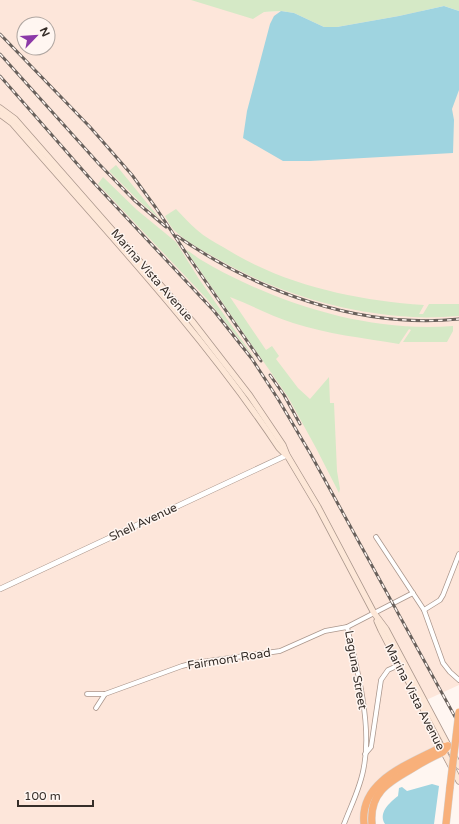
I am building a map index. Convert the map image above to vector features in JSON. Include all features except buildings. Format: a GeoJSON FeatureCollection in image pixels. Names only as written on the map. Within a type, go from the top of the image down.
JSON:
{"type":"FeatureCollection","features":[{"type":"Feature","properties":{"kind":"highway"},"geometry":{"type":"LineString","coordinates":[[446,824],[459,712]]}},
{"type":"Feature","properties":{"kind":"highway"},"geometry":{"type":"LineString","coordinates":[[372,824],[372,813],[376,798],[387,783],[444,748]]}},
{"type":"Feature","properties":{"kind":"highway"},"geometry":{"type":"LineString","coordinates":[[364,824],[366,803],[377,784],[391,774],[444,748]]}},
{"type":"Feature","properties":{"kind":"main road","name":"Marina Vista Avenue"},"geometry":{"type":"LineString","coordinates":[[0,108],[15,119],[196,326],[250,396],[283,445],[287,455],[318,507],[374,613],[380,630],[444,748],[459,766]]}},
{"type":"Feature","properties":{"kind":"main road","name":"Marina Vista Avenue"},"geometry":{"type":"LineString","coordinates":[[0,114],[12,124],[187,324],[249,403],[279,448],[287,455]]}},
{"type":"Feature","properties":{"kind":"main road","name":"Marina Vista Avenue"},"geometry":{"type":"LineString","coordinates":[[374,613],[386,629],[459,781]]}},
{"type":"Feature","properties":{"kind":"street","name":"Shell Avenue"},"geometry":{"type":"LineString","coordinates":[[0,589],[287,455]]}},
{"type":"Feature","properties":{"kind":"street"},"geometry":{"type":"LineString","coordinates":[[376,537],[424,610],[429,620],[443,663],[459,680]]}},
{"type":"Feature","properties":{"kind":"street"},"geometry":{"type":"LineString","coordinates":[[424,610],[435,603],[443,595],[459,554]]}},
{"type":"Feature","properties":{"kind":"street","name":"Laguna Street"},"geometry":{"type":"LineString","coordinates":[[365,754],[366,728],[361,688],[347,627],[413,593]]}},
{"type":"Feature","properties":{"kind":"street","name":"Fairmont Road"},"geometry":{"type":"LineString","coordinates":[[87,694],[105,694],[194,663],[280,651],[325,631],[347,627]]}},
{"type":"Feature","properties":{"kind":"street","name":"Laguna Street"},"geometry":{"type":"LineString","coordinates":[[365,754],[371,747],[380,680],[388,670],[399,665]]}},
{"type":"Feature","properties":{"kind":"street"},"geometry":{"type":"LineString","coordinates":[[96,708],[105,694]]}},
{"type":"Feature","properties":{"kind":"street"},"geometry":{"type":"LineString","coordinates":[[344,824],[358,789],[364,766],[365,754]]}},
{"type":"Feature","properties":{"kind":"shaded area"},"geometry":{"type":"Polygon","coordinates":[[[0,0],[193,0],[264,12],[281,11],[294,13],[324,27],[337,27],[399,16],[418,11],[459,11],[459,685],[424,701],[441,747],[372,791],[364,824],[0,824],[0,114],[5,117],[116,242],[284,447],[213,347],[0,108],[0,0]]]}},
{"type":"Feature","properties":{"kind":"green space"},"geometry":{"type":"Polygon","coordinates":[[[191,0],[459,0],[459,11],[444,6],[337,27],[324,27],[294,13],[281,11],[264,12],[253,19],[191,0]]]}},
{"type":"Feature","properties":{"kind":"green space"},"geometry":{"type":"Polygon","coordinates":[[[116,165],[160,219],[139,201],[109,171],[116,165]]]}},
{"type":"Feature","properties":{"kind":"green space"},"geometry":{"type":"Polygon","coordinates":[[[103,177],[137,210],[176,242],[199,279],[258,363],[206,298],[98,184],[103,177]]]}},
{"type":"Feature","properties":{"kind":"green space"},"geometry":{"type":"Polygon","coordinates":[[[176,209],[203,235],[246,260],[295,281],[345,294],[398,303],[424,305],[419,314],[423,314],[429,304],[459,304],[459,316],[413,317],[387,315],[336,306],[287,291],[239,270],[184,239],[174,230],[165,216],[176,209]]]}},
{"type":"Feature","properties":{"kind":"green space"},"geometry":{"type":"Polygon","coordinates":[[[186,250],[213,267],[243,282],[267,293],[319,311],[372,323],[426,327],[453,326],[453,331],[447,342],[403,342],[411,330],[409,329],[399,344],[306,327],[277,317],[230,297],[266,350],[272,346],[279,356],[276,359],[298,388],[310,399],[329,377],[330,403],[334,403],[337,471],[340,489],[339,493],[288,397],[186,250]]]}},
{"type":"Feature","properties":{"kind":"water"},"geometry":{"type":"Polygon","coordinates":[[[444,6],[459,11],[459,90],[452,109],[454,120],[453,153],[310,161],[283,161],[243,138],[247,111],[270,24],[274,16],[281,11],[294,13],[324,27],[337,27],[444,6]]]}},
{"type":"Feature","properties":{"kind":"water"},"geometry":{"type":"Polygon","coordinates":[[[432,784],[439,786],[434,824],[385,824],[383,820],[384,812],[388,805],[398,796],[399,788],[402,787],[407,791],[432,784]]]}},
{"type":"Feature","properties":{"kind":"railway"},"geometry":{"type":"LineString","coordinates":[[0,34],[90,127],[132,175],[261,361]]}},
{"type":"Feature","properties":{"kind":"railway"},"geometry":{"type":"LineString","coordinates":[[0,54],[99,164],[134,200],[166,227]]}},
{"type":"Feature","properties":{"kind":"railway"},"geometry":{"type":"LineString","coordinates":[[0,76],[94,183],[214,311],[252,359],[310,453],[459,724]]}},
{"type":"Feature","properties":{"kind":"railway"},"geometry":{"type":"LineString","coordinates":[[177,236],[208,256],[241,274],[275,290],[311,302],[347,312],[384,318],[421,321],[459,319]]}},
{"type":"Feature","properties":{"kind":"railway"},"geometry":{"type":"LineString","coordinates":[[270,375],[284,395],[300,424]]}}]}
